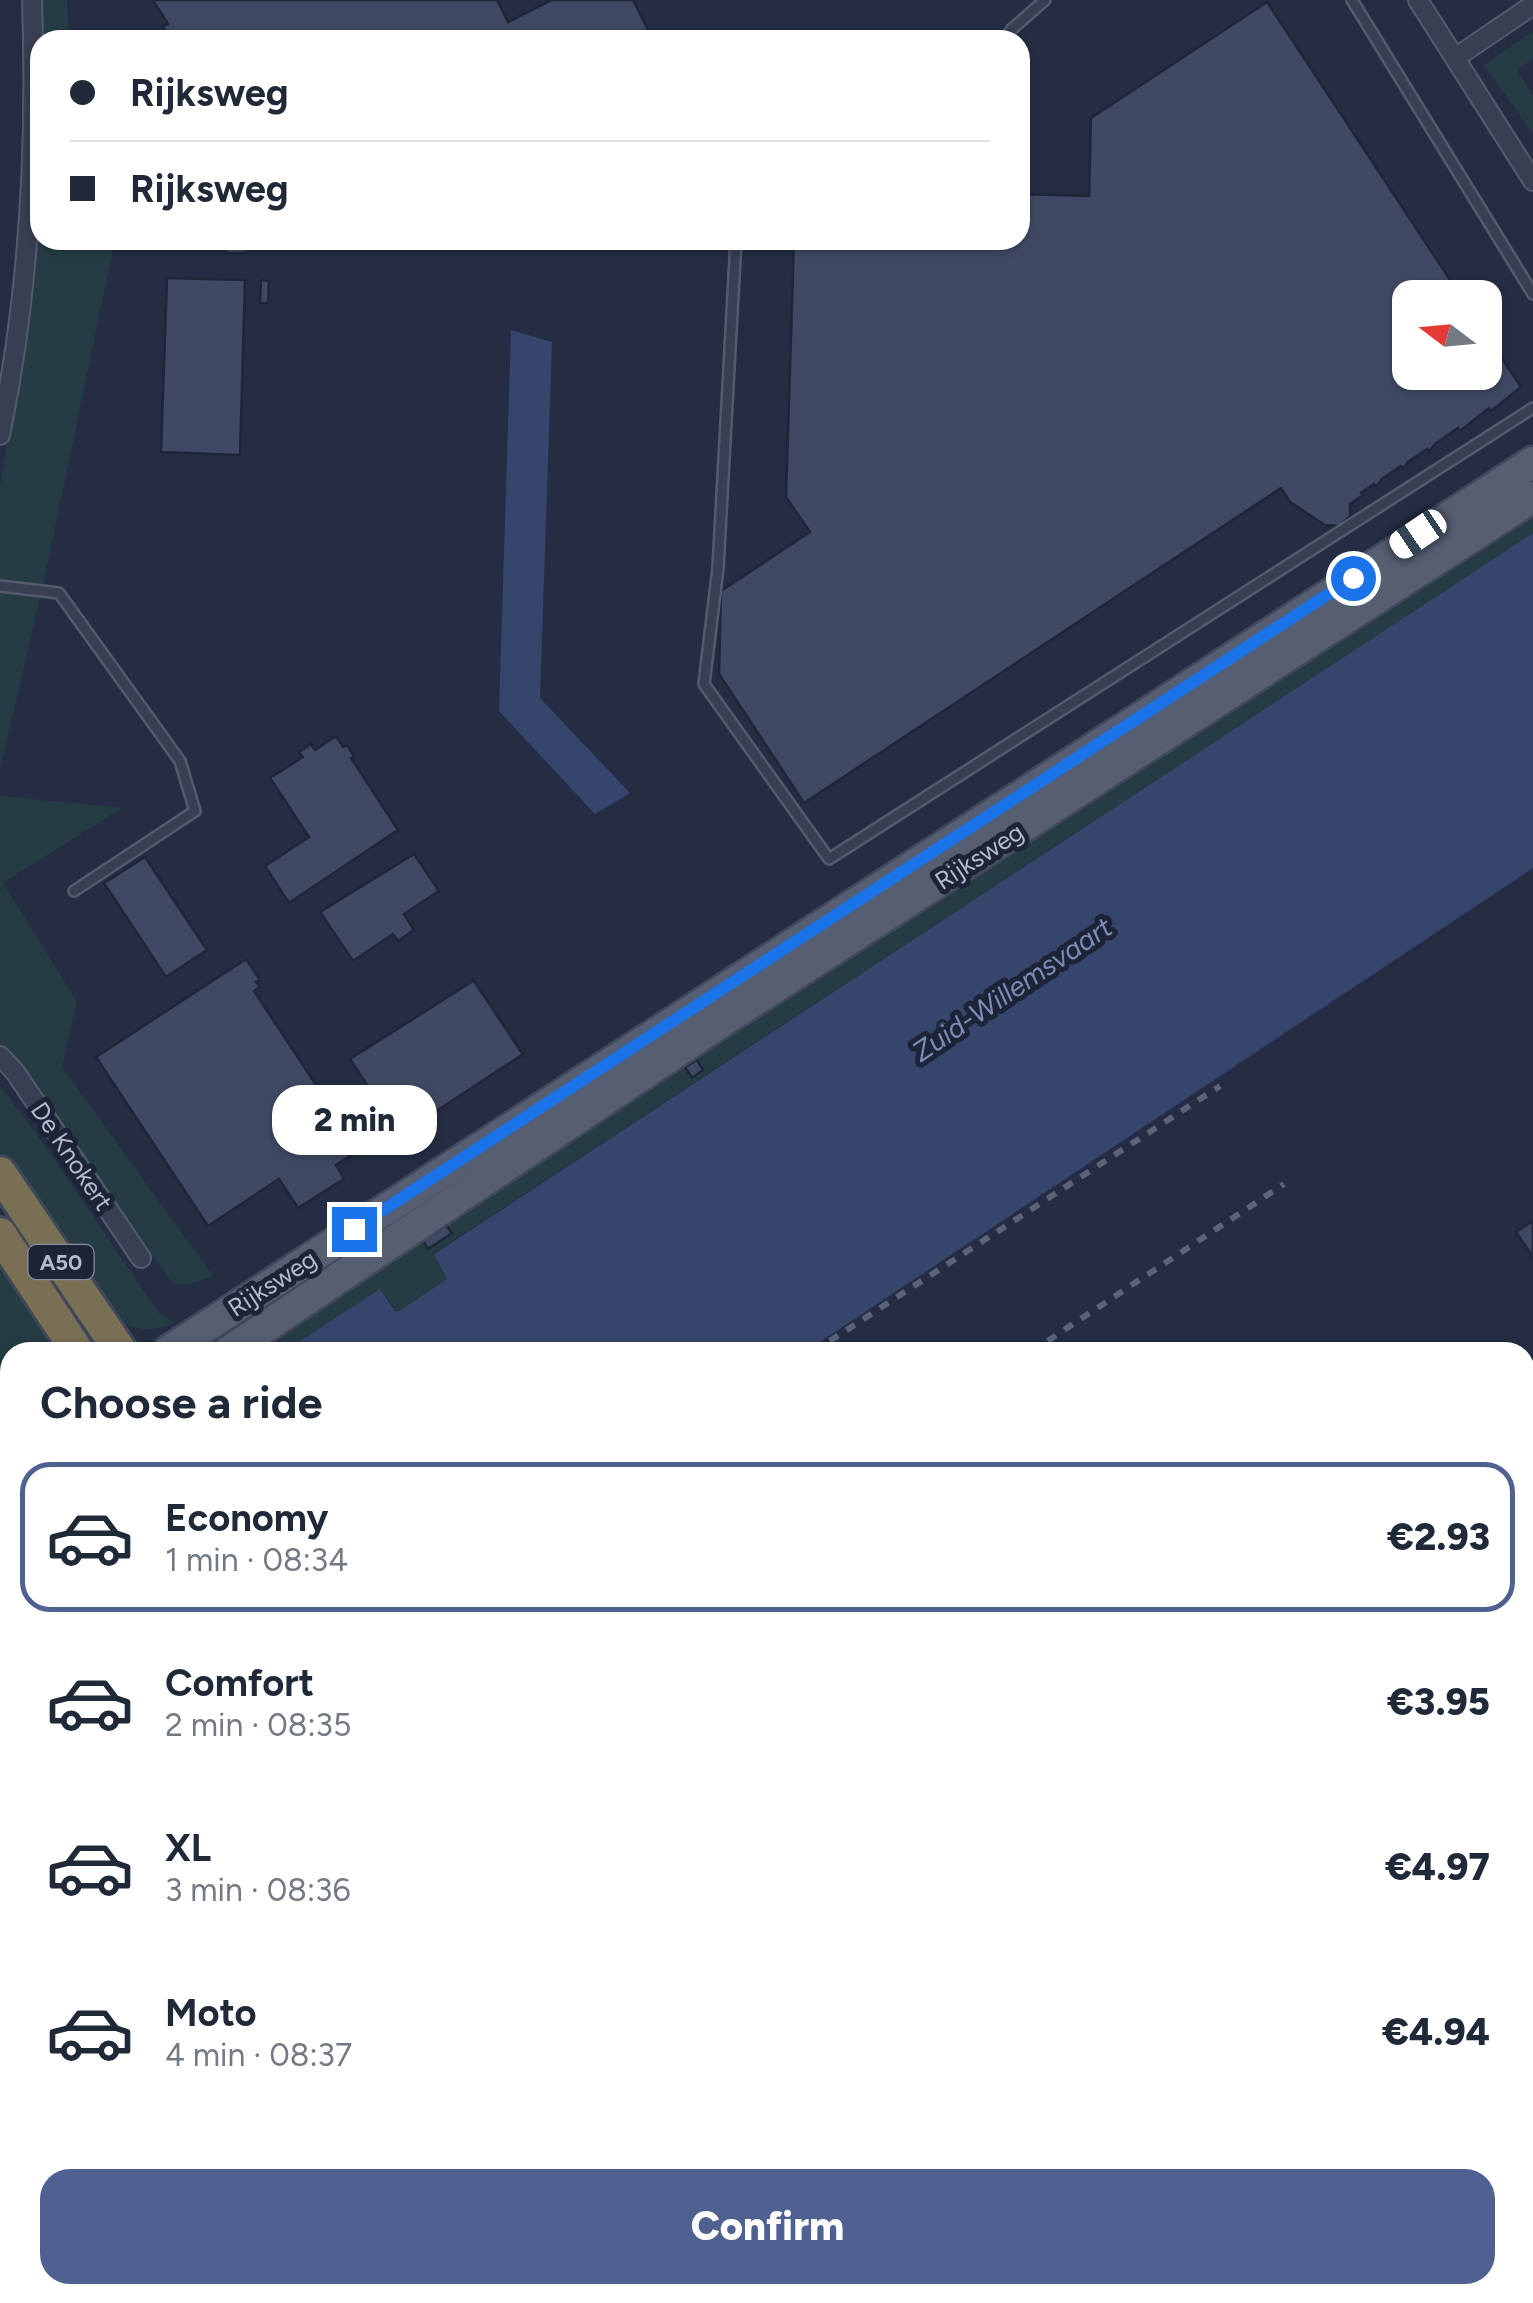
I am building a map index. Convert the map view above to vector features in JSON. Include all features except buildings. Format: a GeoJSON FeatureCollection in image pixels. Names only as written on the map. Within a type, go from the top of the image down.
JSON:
{"type":"FeatureCollection","features":[{"type":"Feature","properties":{"kind":"highway","name":"A50"},"geometry":{"type":"LineString","coordinates":[[0,1173],[114,1342]]}},
{"type":"Feature","properties":{"kind":"highway","name":"A50"},"geometry":{"type":"LineString","coordinates":[[0,1234],[71,1342]]}},
{"type":"Feature","properties":{"kind":"main road","name":"Rijksweg"},"geometry":{"type":"LineString","coordinates":[[182,1342],[1533,462]]}},
{"type":"Feature","properties":{"kind":"main road","name":"Rijksweg"},"geometry":{"type":"LineString","coordinates":[[243,1342],[726,1019],[1533,498]]}},
{"type":"Feature","properties":{"kind":"street"},"geometry":{"type":"LineString","coordinates":[[32,0],[33,30]]}},
{"type":"Feature","properties":{"kind":"street"},"geometry":{"type":"LineString","coordinates":[[1418,0],[1533,181]]}},
{"type":"Feature","properties":{"kind":"street"},"geometry":{"type":"LineString","coordinates":[[1455,58],[1533,5]]}},
{"type":"Feature","properties":{"kind":"street"},"geometry":{"type":"LineString","coordinates":[[0,435],[16,358],[30,250]]}},
{"type":"Feature","properties":{"kind":"street","name":"De Knokert"},"geometry":{"type":"LineString","coordinates":[[0,1056],[16,1072],[141,1258]]}},
{"type":"Feature","properties":{"kind":"lane"},"geometry":{"type":"LineString","coordinates":[[1011,30],[1046,0]]}},
{"type":"Feature","properties":{"kind":"lane"},"geometry":{"type":"LineString","coordinates":[[1352,0],[1533,294]]}},
{"type":"Feature","properties":{"kind":"lane"},"geometry":{"type":"LineString","coordinates":[[735,250],[718,568],[704,684],[829,859],[1533,408]]}},
{"type":"Feature","properties":{"kind":"lane"},"geometry":{"type":"LineString","coordinates":[[0,586],[58,594],[180,761],[195,811],[74,892]]}},
{"type":"Feature","properties":{"kind":"shaded area"},"geometry":{"type":"Polygon","coordinates":[[[42,0],[67,0],[68,30],[43,30],[42,0]]]}},
{"type":"Feature","properties":{"kind":"shaded area"},"geometry":{"type":"Polygon","coordinates":[[[1533,31],[1533,59],[1517,70],[1533,95],[1533,134],[1484,65],[1533,31]]]}},
{"type":"Feature","properties":{"kind":"shaded area"},"geometry":{"type":"Polygon","coordinates":[[[37,250],[113,250],[0,770],[0,486],[33,298],[37,250]]]}},
{"type":"Feature","properties":{"kind":"shaded area"},"geometry":{"type":"Polygon","coordinates":[[[1533,513],[1533,533],[434,1253],[447,1279],[398,1312],[380,1289],[298,1342],[268,1342],[782,998],[1533,513]]]}},
{"type":"Feature","properties":{"kind":"shaded area"},"geometry":{"type":"Polygon","coordinates":[[[0,796],[122,808],[3,883],[77,1002],[62,1067],[213,1276],[188,1285],[172,1283],[32,1079],[0,1045],[0,796]]]}},
{"type":"Feature","properties":{"kind":"shaded area"},"geometry":{"type":"Polygon","coordinates":[[[0,1086],[159,1313],[175,1323],[142,1329],[111,1316],[0,1152],[0,1086]]]}},
{"type":"Feature","properties":{"kind":"shaded area"},"geometry":{"type":"Polygon","coordinates":[[[0,1265],[49,1342],[0,1342],[0,1265]]]}},
{"type":"Feature","properties":{"kind":"water"},"geometry":{"type":"Polygon","coordinates":[[[511,330],[552,342],[540,698],[630,793],[595,814],[499,711],[511,330]]]}},
{"type":"Feature","properties":{"kind":"water","name":"Zuid-Willemsvaart"},"geometry":{"type":"Polygon","coordinates":[[[1533,533],[1533,868],[820,1342],[298,1342],[380,1289],[395,1311],[399,1311],[447,1279],[434,1254],[1533,533]]]}},
{"type":"Feature","properties":{"kind":"railway"},"geometry":{"type":"LineString","coordinates":[[828,1342],[1220,1086]]}},
{"type":"Feature","properties":{"kind":"railway"},"geometry":{"type":"LineString","coordinates":[[1046,1342],[1284,1184]]}},
{"type":"Feature","properties":{"kind":"route"},"geometry":{"type":"LineString","coordinates":[[354,1229],[1353,578]]}}]}
